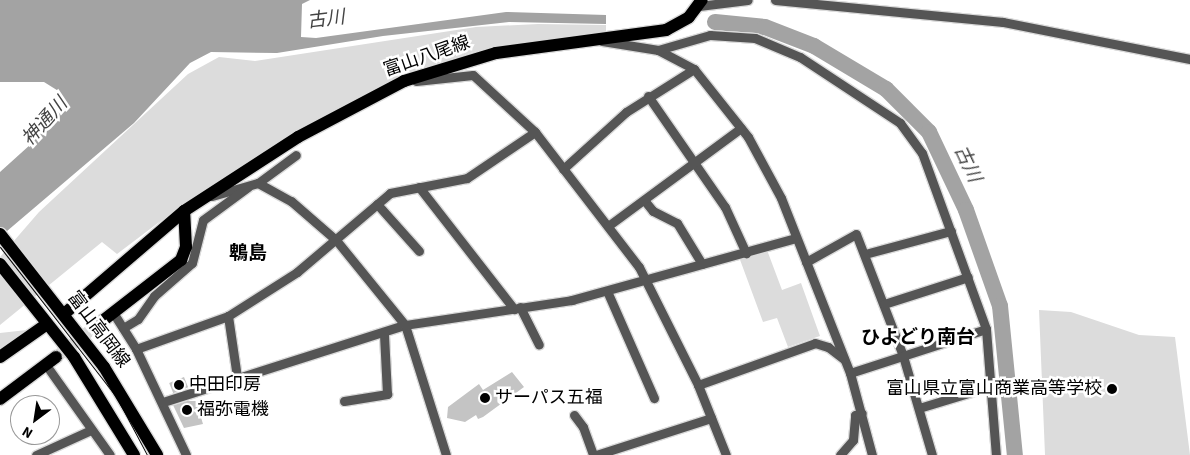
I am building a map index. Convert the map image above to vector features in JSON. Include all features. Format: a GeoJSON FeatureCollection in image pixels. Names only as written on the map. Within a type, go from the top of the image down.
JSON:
{"type":"FeatureCollection","features":[{"type":"Feature","properties":{"kind":"main road","name":"富山八尾線"},"geometry":{"type":"LineString","coordinates":[[62,311],[184,211],[298,137],[404,81],[496,53],[602,41],[666,30],[701,3]]}},
{"type":"Feature","properties":{"kind":"main road"},"geometry":{"type":"LineString","coordinates":[[96,326],[114,314],[180,260],[186,248],[184,211]]}},
{"type":"Feature","properties":{"kind":"main road","name":"富山高岡線"},"geometry":{"type":"LineString","coordinates":[[0,234],[62,311],[121,391],[157,455]]}},
{"type":"Feature","properties":{"kind":"main road","name":"富山高岡線"},"geometry":{"type":"LineString","coordinates":[[0,264],[45,321],[104,402],[134,455]]}},
{"type":"Feature","properties":{"kind":"main road"},"geometry":{"type":"LineString","coordinates":[[0,357],[45,321]]}},
{"type":"Feature","properties":{"kind":"main road"},"geometry":{"type":"LineString","coordinates":[[0,399],[56,357]]}},
{"type":"Feature","properties":{"kind":"street"},"geometry":{"type":"LineString","coordinates":[[701,3],[748,0]]}},
{"type":"Feature","properties":{"kind":"street"},"geometry":{"type":"LineString","coordinates":[[775,0],[1004,22],[1190,59]]}},
{"type":"Feature","properties":{"kind":"street"},"geometry":{"type":"LineString","coordinates":[[658,50],[710,36],[738,34],[755,38],[808,62],[900,123],[922,153],[986,328],[996,455]]}},
{"type":"Feature","properties":{"kind":"street"},"geometry":{"type":"LineString","coordinates":[[602,41],[658,50],[694,68],[741,128],[765,164],[850,373],[872,455]]}},
{"type":"Feature","properties":{"kind":"street"},"geometry":{"type":"LineString","coordinates":[[563,169],[648,96],[694,68]]}},
{"type":"Feature","properties":{"kind":"street"},"geometry":{"type":"LineString","coordinates":[[404,81],[473,75],[535,132],[608,226],[647,281],[698,385],[726,455]]}},
{"type":"Feature","properties":{"kind":"street"},"geometry":{"type":"LineString","coordinates":[[648,96],[725,207],[746,253]]}},
{"type":"Feature","properties":{"kind":"street"},"geometry":{"type":"LineString","coordinates":[[608,226],[741,128]]}},
{"type":"Feature","properties":{"kind":"street"},"geometry":{"type":"LineString","coordinates":[[136,349],[228,316],[297,272],[390,193],[467,178],[535,132]]}},
{"type":"Feature","properties":{"kind":"street"},"geometry":{"type":"LineString","coordinates":[[123,328],[138,319],[154,296],[192,263],[203,220],[296,156]]}},
{"type":"Feature","properties":{"kind":"street"},"geometry":{"type":"LineString","coordinates":[[203,199],[255,183],[291,201],[336,240],[405,325],[446,455]]}},
{"type":"Feature","properties":{"kind":"street"},"geometry":{"type":"LineString","coordinates":[[419,187],[517,308],[539,345]]}},
{"type":"Feature","properties":{"kind":"street"},"geometry":{"type":"LineString","coordinates":[[644,200],[653,212],[678,224],[702,264]]}},
{"type":"Feature","properties":{"kind":"street"},"geometry":{"type":"LineString","coordinates":[[377,204],[419,252]]}},
{"type":"Feature","properties":{"kind":"street"},"geometry":{"type":"LineString","coordinates":[[865,254],[951,231]]}},
{"type":"Feature","properties":{"kind":"street"},"geometry":{"type":"LineString","coordinates":[[806,262],[856,234],[903,356],[932,455]]}},
{"type":"Feature","properties":{"kind":"street"},"geometry":{"type":"LineString","coordinates":[[163,402],[237,377],[384,334],[405,325],[517,308],[607,291],[795,238]]}},
{"type":"Feature","properties":{"kind":"street"},"geometry":{"type":"LineString","coordinates":[[884,304],[968,277]]}},
{"type":"Feature","properties":{"kind":"street"},"geometry":{"type":"LineString","coordinates":[[607,291],[654,398]]}},
{"type":"Feature","properties":{"kind":"street"},"geometry":{"type":"LineString","coordinates":[[114,314],[136,349],[163,402],[186,455]]}},
{"type":"Feature","properties":{"kind":"street"},"geometry":{"type":"LineString","coordinates":[[228,316],[237,377]]}},
{"type":"Feature","properties":{"kind":"street"},"geometry":{"type":"LineString","coordinates":[[850,373],[986,328]]}},
{"type":"Feature","properties":{"kind":"street"},"geometry":{"type":"LineString","coordinates":[[344,401],[387,394],[384,334]]}},
{"type":"Feature","properties":{"kind":"street"},"geometry":{"type":"LineString","coordinates":[[698,385],[815,342],[828,347],[844,359]]}},
{"type":"Feature","properties":{"kind":"street"},"geometry":{"type":"LineString","coordinates":[[46,365],[110,455]]}},
{"type":"Feature","properties":{"kind":"street"},"geometry":{"type":"LineString","coordinates":[[919,408],[992,386]]}},
{"type":"Feature","properties":{"kind":"street"},"geometry":{"type":"LineString","coordinates":[[840,455],[853,440],[855,415],[862,412]]}},
{"type":"Feature","properties":{"kind":"street"},"geometry":{"type":"LineString","coordinates":[[574,416],[583,426],[594,455],[711,418]]}},
{"type":"Feature","properties":{"kind":"street"},"geometry":{"type":"LineString","coordinates":[[36,455],[91,430]]}},
{"type":"Feature","properties":{"kind":"shaded area"},"geometry":{"type":"Polygon","coordinates":[[[538,24],[606,25],[606,34],[474,52],[403,76],[283,140],[158,223],[117,254],[102,242],[0,325],[0,257],[39,212],[188,74],[219,57],[255,61],[476,27],[538,24]]]}},
{"type":"Feature","properties":{"kind":"shaded area"},"geometry":{"type":"Polygon","coordinates":[[[767,250],[782,290],[801,283],[820,336],[788,347],[777,318],[763,322],[739,257],[767,250]]]}},
{"type":"Feature","properties":{"kind":"shaded area","name":"富山県立富山商業高等学校"},"geometry":{"type":"Polygon","coordinates":[[[1039,310],[1071,312],[1139,335],[1175,337],[1190,455],[1045,455],[1039,310]]]}},
{"type":"Feature","properties":{"kind":"shaded area"},"geometry":{"type":"Polygon","coordinates":[[[27,330],[0,352],[0,333],[27,330]]]}},
{"type":"Feature","properties":{"kind":"water","name":"神通川"},"geometry":{"type":"Polygon","coordinates":[[[0,0],[310,0],[302,4],[301,37],[316,38],[506,12],[606,15],[606,24],[509,22],[383,36],[277,53],[211,52],[190,63],[134,123],[0,237],[0,172],[31,144],[60,92],[44,82],[0,82],[0,0]]]}},
{"type":"Feature","properties":{"kind":"building","name":"サーパス五福"},"geometry":{"type":"Polygon","coordinates":[[[512,372],[524,387],[483,417],[478,419],[476,415],[465,422],[447,418],[448,407],[479,384],[483,390],[512,372]]]}},
{"type":"Feature","properties":{"kind":"building","name":"中田印房"},"geometry":{"type":"Polygon","coordinates":[[[184,377],[188,387],[173,393],[169,383],[184,377]]]}},
{"type":"Feature","properties":{"kind":"building","name":"福弥電機"},"geometry":{"type":"Polygon","coordinates":[[[187,401],[196,401],[203,424],[184,428],[173,405],[187,401]]]}},
{"type":"Feature","properties":{"kind":"waterway","name":"古川"},"geometry":{"type":"LineString","coordinates":[[715,22],[765,27],[814,46],[886,89],[929,132],[966,210],[1000,306],[1015,455]]}},
{"type":"Feature","properties":{"kind":"tunnel"},"geometry":{"type":"LineString","coordinates":[[56,357],[96,326]]}},
{"type":"Feature","properties":{"kind":"tram line"},"geometry":{"type":"LineString","coordinates":[[0,247],[117,398],[147,455]]}},
{"type":"Feature","properties":{"kind":"place","name":"中田印房"},"geometry":{"type":"Point","coordinates":[179,385]}},
{"type":"Feature","properties":{"kind":"place","name":"富山県立富山商業高等学校"},"geometry":{"type":"Point","coordinates":[1112,389]}},
{"type":"Feature","properties":{"kind":"place","name":"サーパス五福"},"geometry":{"type":"Point","coordinates":[485,398]}},
{"type":"Feature","properties":{"kind":"place","name":"福弥電機"},"geometry":{"type":"Point","coordinates":[187,410]}},
{"type":"Feature","properties":{"kind":"district","name":"鵯島"},"geometry":{"type":"Point","coordinates":[248,254]}},
{"type":"Feature","properties":{"kind":"district","name":"ひよどり南台"},"geometry":{"type":"Point","coordinates":[918,338]}}]}
